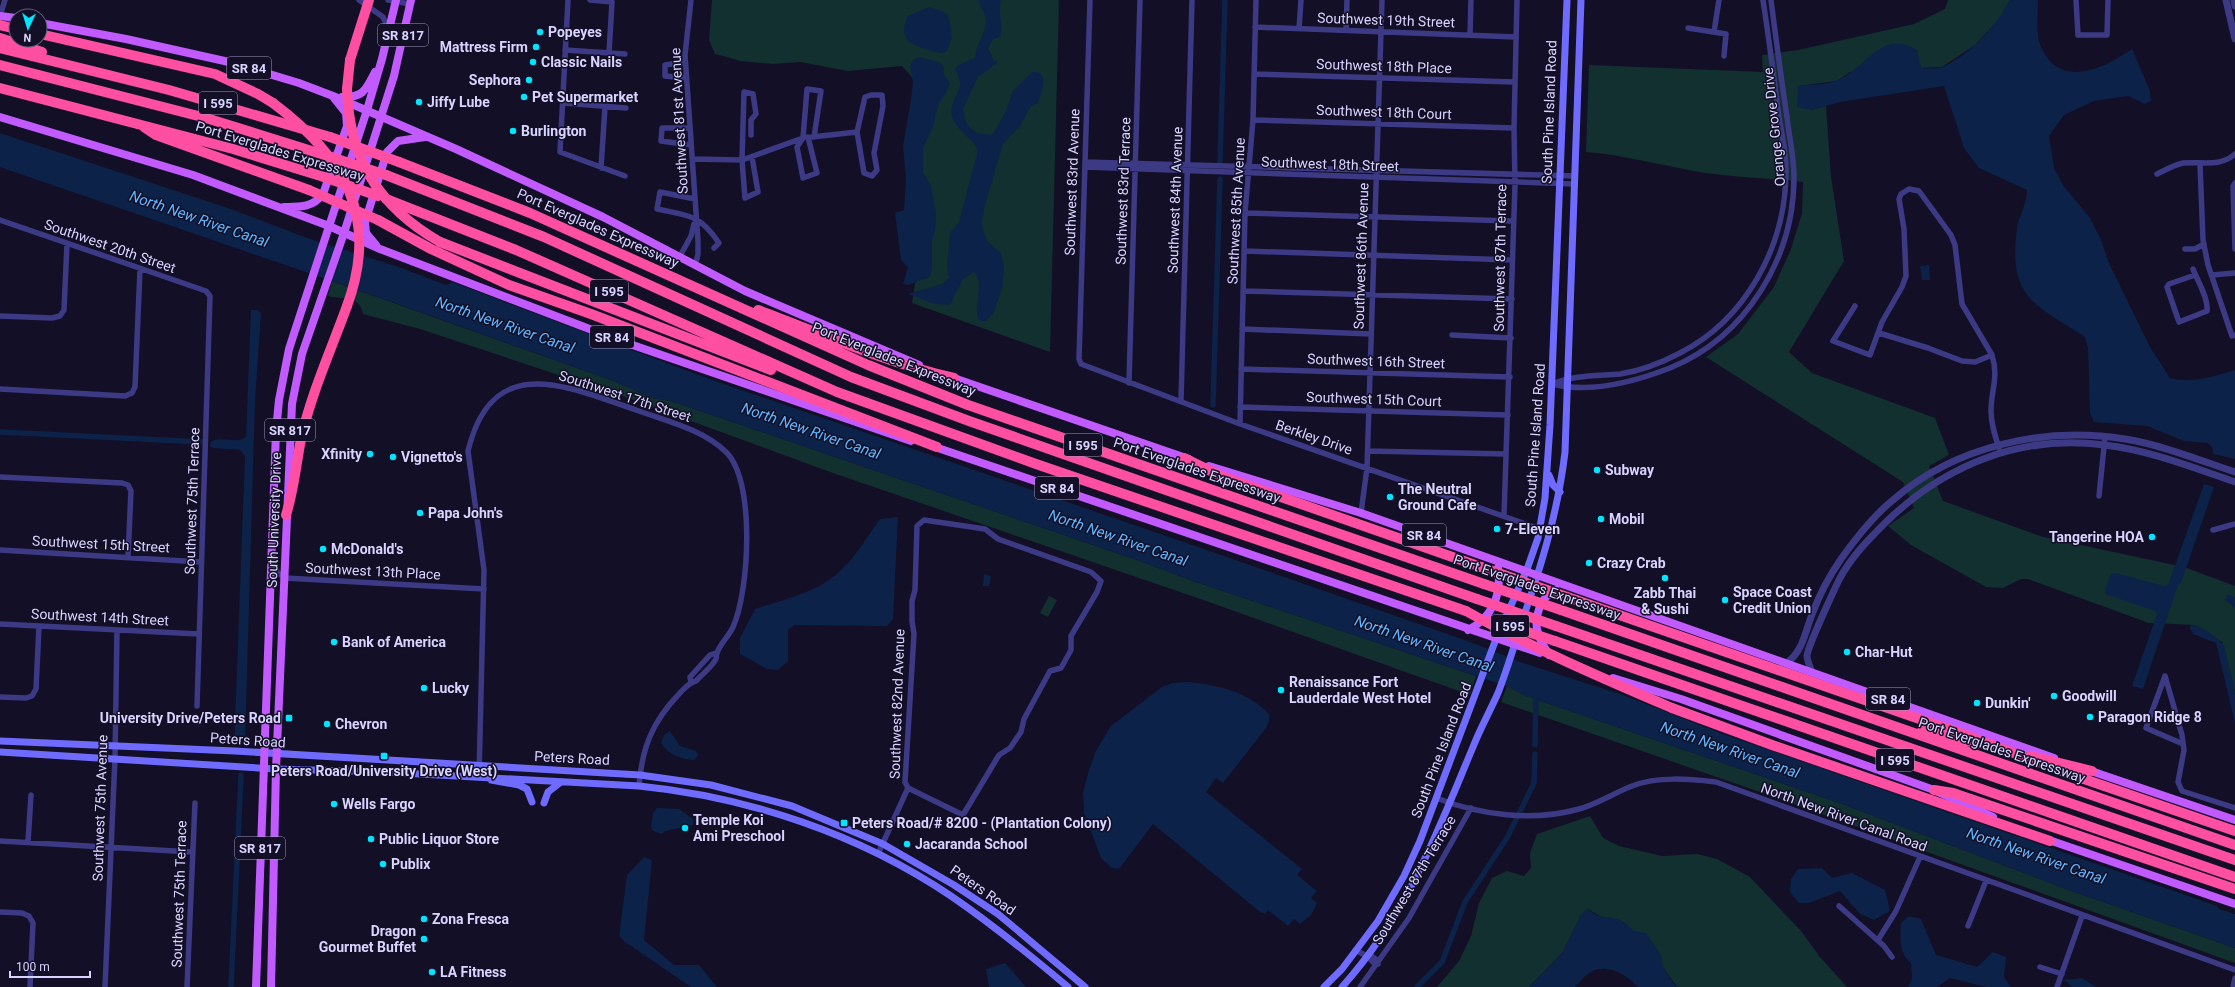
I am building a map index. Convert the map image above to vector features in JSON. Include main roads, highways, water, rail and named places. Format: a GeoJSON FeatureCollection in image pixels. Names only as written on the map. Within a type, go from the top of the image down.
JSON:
{"type":"FeatureCollection","features":[{"type":"Feature","properties":{"kind":"highway"},"geometry":{"type":"LineString","coordinates":[[369,0],[350,60],[347,89],[348,113],[356,148],[373,183],[387,201],[405,218],[440,242],[756,365],[837,392]]}},
{"type":"Feature","properties":{"kind":"highway"},"geometry":{"type":"LineString","coordinates":[[48,36],[215,74],[258,94],[273,103],[312,136],[328,153],[340,170],[350,192],[355,208],[360,250],[358,276],[309,412],[301,439],[286,515]]}},
{"type":"Feature","properties":{"kind":"highway"},"geometry":{"type":"LineString","coordinates":[[0,38],[106,74]]}},
{"type":"Feature","properties":{"kind":"highway","name":"Port Everglades Expressway"},"geometry":{"type":"LineString","coordinates":[[0,48],[185,94],[330,137],[530,212],[868,365],[968,405],[2235,845]]}},
{"type":"Feature","properties":{"kind":"highway"},"geometry":{"type":"LineString","coordinates":[[0,65],[206,118],[331,156],[386,175],[544,237],[851,377],[969,421],[1477,599],[2235,860]]}},
{"type":"Feature","properties":{"kind":"highway","name":"Port Everglades Expressway"},"geometry":{"type":"LineString","coordinates":[[0,88],[139,123],[233,149],[324,177],[378,196],[516,250],[837,392],[1036,464],[1555,641],[2235,877]]}},
{"type":"Feature","properties":{"kind":"highway"},"geometry":{"type":"LineString","coordinates":[[139,123],[156,135],[310,190],[378,220],[454,260],[509,285],[591,314],[937,447]]}},
{"type":"Feature","properties":{"kind":"highway"},"geometry":{"type":"LineString","coordinates":[[690,285],[917,370],[954,378]]}},
{"type":"Feature","properties":{"kind":"highway"},"geometry":{"type":"LineString","coordinates":[[1184,458],[1221,476],[1957,732],[2084,779],[2235,831]]}},
{"type":"Feature","properties":{"kind":"highway"},"geometry":{"type":"LineString","coordinates":[[1466,611],[1506,634],[1672,708],[1809,758],[2050,841]]}},
{"type":"Feature","properties":{"kind":"highway"},"geometry":{"type":"LineString","coordinates":[[1877,721],[2092,771]]}},
{"type":"Feature","properties":{"kind":"highway"},"geometry":{"type":"LineString","coordinates":[[1934,790],[1952,793],[2235,889]]}},
{"type":"Feature","properties":{"kind":"main road","name":"South Pine Island Road"},"geometry":{"type":"LineString","coordinates":[[1324,987],[1342,969],[1378,920],[1404,876],[1480,685],[1492,648],[1526,572],[1540,529],[1548,469],[1567,0]]}},
{"type":"Feature","properties":{"kind":"main road","name":"South Pine Island Road"},"geometry":{"type":"LineString","coordinates":[[1342,987],[1389,927],[1416,881],[1498,691],[1538,575],[1560,492],[1565,452],[1581,0]]}},
{"type":"Feature","properties":{"kind":"main road","name":"South University Drive"},"geometry":{"type":"LineString","coordinates":[[256,987],[276,431],[279,400],[288,349],[368,110],[389,30],[393,1]]}},
{"type":"Feature","properties":{"kind":"main road","name":"South University Drive"},"geometry":{"type":"LineString","coordinates":[[271,987],[276,755],[292,404],[302,354],[382,117],[394,76],[410,2]]}},
{"type":"Feature","properties":{"kind":"main road","name":"SR 84"},"geometry":{"type":"LineString","coordinates":[[48,24],[126,39],[229,62],[299,83],[368,110],[603,217],[679,258],[800,316],[954,378],[1184,458],[1361,513],[2235,820]]}},
{"type":"Feature","properties":{"kind":"main road"},"geometry":{"type":"LineString","coordinates":[[333,96],[354,97],[363,92],[382,59]]}},
{"type":"Feature","properties":{"kind":"main road"},"geometry":{"type":"LineString","coordinates":[[279,207],[309,206],[315,204],[323,194],[347,126],[346,113],[333,96]]}},
{"type":"Feature","properties":{"kind":"main road","name":"SR 84"},"geometry":{"type":"LineString","coordinates":[[0,117],[193,175],[329,226],[380,248],[621,341],[899,438],[937,447],[1468,630],[1681,699],[1934,790],[2050,841],[2235,904]]}},
{"type":"Feature","properties":{"kind":"main road"},"geometry":{"type":"LineString","coordinates":[[380,248],[370,239],[364,227],[387,152],[398,141],[428,137]]}},
{"type":"Feature","properties":{"kind":"main road"},"geometry":{"type":"LineString","coordinates":[[1548,469],[1549,479],[1560,492]]}},
{"type":"Feature","properties":{"kind":"main road"},"geometry":{"type":"LineString","coordinates":[[1468,630],[1485,620],[1494,604],[1499,575],[1498,567],[1488,558]]}},
{"type":"Feature","properties":{"kind":"main road"},"geometry":{"type":"LineString","coordinates":[[1550,657],[1538,632],[1537,618],[1544,598],[1549,593],[1568,586]]}},
{"type":"Feature","properties":{"kind":"main road","name":"Peters Road"},"geometry":{"type":"LineString","coordinates":[[0,741],[640,775],[711,785],[792,806],[883,844],[954,885],[998,914],[1085,987]]}},
{"type":"Feature","properties":{"kind":"main road","name":"Peters Road"},"geometry":{"type":"LineString","coordinates":[[0,752],[276,769],[482,777],[639,786],[666,789],[739,803],[802,822],[878,854],[950,895],[989,922],[1068,987]]}},
{"type":"Feature","properties":{"kind":"main road"},"geometry":{"type":"LineString","coordinates":[[482,777],[494,782],[519,785],[527,789],[532,802]]}},
{"type":"Feature","properties":{"kind":"main road"},"geometry":{"type":"LineString","coordinates":[[544,803],[548,792],[561,782]]}},
{"type":"Feature","properties":{"kind":"water"},"geometry":{"type":"Polygon","coordinates":[[[978,0],[1001,0],[1001,34],[1000,37],[993,39],[988,48],[994,61],[997,61],[997,63],[978,77],[963,109],[966,122],[970,128],[977,133],[992,135],[1005,113],[1013,91],[1032,72],[1038,72],[1043,78],[1038,103],[1030,107],[1021,125],[1003,144],[985,205],[982,222],[984,233],[988,242],[1001,253],[1004,267],[1002,289],[994,312],[986,321],[980,321],[978,316],[979,282],[974,272],[963,279],[950,305],[935,304],[908,294],[942,284],[949,278],[947,267],[950,233],[959,222],[978,150],[972,141],[960,130],[952,116],[952,105],[960,86],[959,77],[955,69],[957,66],[975,58],[977,48],[986,26],[986,18],[978,0]]]}},
{"type":"Feature","properties":{"kind":"water"},"geometry":{"type":"Polygon","coordinates":[[[2010,0],[2038,0],[2037,25],[2040,44],[2051,62],[2061,69],[2072,72],[2097,68],[2132,49],[2150,91],[2151,101],[2145,104],[2128,96],[2094,101],[2064,115],[2049,136],[2054,168],[2063,185],[2090,218],[2102,242],[2108,261],[2150,347],[2170,378],[2178,380],[2195,380],[2235,370],[2235,459],[2213,454],[2213,449],[2208,443],[2184,441],[2147,426],[2094,422],[2090,413],[2088,348],[2085,337],[2038,306],[2028,296],[2021,284],[2017,270],[2015,251],[2017,228],[2026,200],[2027,190],[1979,168],[1964,148],[1944,86],[1840,102],[1811,110],[1797,107],[1798,86],[1834,82],[1858,67],[1875,52],[1894,44],[1904,44],[1917,50],[1921,68],[1940,68],[1952,62],[1972,48],[1981,39],[1998,19],[2010,0]]]}},
{"type":"Feature","properties":{"kind":"water"},"geometry":{"type":"Polygon","coordinates":[[[929,7],[944,12],[949,17],[952,39],[946,52],[941,53],[918,46],[907,39],[904,33],[908,16],[929,7]]]}},
{"type":"Feature","properties":{"kind":"water"},"geometry":{"type":"Polygon","coordinates":[[[919,57],[941,63],[944,68],[944,75],[950,83],[946,93],[939,103],[932,130],[923,148],[923,172],[931,186],[936,213],[936,226],[932,242],[932,268],[930,277],[908,285],[903,284],[908,267],[901,260],[895,213],[904,210],[906,179],[903,146],[913,82],[910,65],[914,59],[919,57]]]}},
{"type":"Feature","properties":{"kind":"water","name":"North New River Canal"},"geometry":{"type":"Polygon","coordinates":[[[0,133],[228,208],[310,239],[399,267],[446,285],[452,282],[701,376],[1227,557],[1476,644],[1520,662],[1623,695],[1723,734],[2217,906],[2219,909],[2235,914],[2235,948],[2066,889],[1837,802],[1526,696],[1509,687],[1193,581],[1140,561],[671,401],[653,398],[611,380],[361,291],[0,167],[0,133]]]}},
{"type":"Feature","properties":{"kind":"water"},"geometry":{"type":"Polygon","coordinates":[[[1929,265],[1930,280],[1922,280],[1920,266],[1929,265]]]}},
{"type":"Feature","properties":{"kind":"water"},"geometry":{"type":"Polygon","coordinates":[[[251,310],[257,310],[261,313],[255,401],[245,743],[239,743],[235,735],[235,723],[245,456],[240,450],[213,448],[210,446],[211,442],[219,439],[238,440],[246,437],[251,310]]]}},
{"type":"Feature","properties":{"kind":"water"},"geometry":{"type":"Polygon","coordinates":[[[2204,484],[2214,487],[2181,583],[2178,585],[2143,689],[2132,686],[2157,614],[2155,611],[2105,594],[2105,589],[2111,574],[2115,573],[2164,586],[2168,585],[2204,484]]]}},
{"type":"Feature","properties":{"kind":"water"},"geometry":{"type":"Polygon","coordinates":[[[898,517],[893,619],[887,626],[794,625],[788,630],[788,661],[778,670],[767,669],[740,654],[740,638],[755,609],[802,594],[829,580],[851,560],[880,519],[898,517]]]}},
{"type":"Feature","properties":{"kind":"water"},"geometry":{"type":"Polygon","coordinates":[[[984,574],[991,576],[989,586],[983,586],[984,574]]]}},
{"type":"Feature","properties":{"kind":"water"},"geometry":{"type":"Polygon","coordinates":[[[2228,594],[2235,598],[2235,608],[2225,600],[2228,594]]]}},
{"type":"Feature","properties":{"kind":"water"},"geometry":{"type":"Polygon","coordinates":[[[2191,625],[2195,625],[2209,632],[2224,645],[2235,692],[2235,723],[2216,643],[2193,634],[2190,628],[2191,625]]]}},
{"type":"Feature","properties":{"kind":"water"},"geometry":{"type":"Polygon","coordinates":[[[1187,682],[1231,690],[1252,700],[1269,714],[1269,721],[1266,728],[1223,783],[1216,778],[1206,792],[1302,869],[1297,875],[1317,891],[1311,898],[1317,903],[1311,915],[1300,924],[1294,919],[1288,926],[1268,910],[1265,914],[1260,912],[1153,824],[1119,869],[1112,868],[1101,858],[1084,813],[1083,793],[1096,751],[1111,726],[1162,687],[1173,683],[1187,682]]]}},
{"type":"Feature","properties":{"kind":"water"},"geometry":{"type":"Polygon","coordinates":[[[670,731],[680,746],[696,751],[698,755],[695,760],[676,756],[664,747],[661,743],[664,735],[670,731]]]}},
{"type":"Feature","properties":{"kind":"water"},"geometry":{"type":"Polygon","coordinates":[[[657,808],[679,809],[693,819],[693,825],[665,831],[662,834],[653,831],[651,827],[653,813],[657,808]]]}},
{"type":"Feature","properties":{"kind":"water"},"geometry":{"type":"Polygon","coordinates":[[[644,857],[652,860],[644,940],[674,965],[699,965],[717,987],[691,987],[625,942],[619,936],[627,875],[644,857]]]}},
{"type":"Feature","properties":{"kind":"water"},"geometry":{"type":"Polygon","coordinates":[[[1822,868],[1832,878],[1852,873],[1885,890],[1890,911],[1874,920],[1860,914],[1840,891],[1809,903],[1799,903],[1790,892],[1791,879],[1798,869],[1822,868]]]}},
{"type":"Feature","properties":{"kind":"water"},"geometry":{"type":"Polygon","coordinates":[[[1588,909],[1596,915],[1623,922],[1632,930],[1646,933],[1661,955],[1663,967],[1673,983],[1679,987],[1638,987],[1623,975],[1604,969],[1589,973],[1575,987],[1529,987],[1563,952],[1581,915],[1588,909]]]}},
{"type":"Feature","properties":{"kind":"water"},"geometry":{"type":"Polygon","coordinates":[[[1909,916],[1921,919],[1936,955],[1977,967],[1993,952],[2006,957],[2004,977],[2011,987],[1986,987],[1950,978],[1937,987],[1908,987],[1912,979],[1911,963],[1907,960],[1902,950],[1900,934],[1901,923],[1909,916]]]}},
{"type":"Feature","properties":{"kind":"water"},"geometry":{"type":"Polygon","coordinates":[[[1005,963],[1026,987],[989,987],[986,969],[1005,963]]]}},
{"type":"Feature","properties":{"kind":"water"},"geometry":{"type":"Polygon","coordinates":[[[2082,978],[2096,987],[2072,987],[2064,980],[2082,978]]]}},
{"type":"Feature","properties":{"kind":"waterway"},"geometry":{"type":"LineString","coordinates":[[1220,161],[1225,0]]}},
{"type":"Feature","properties":{"kind":"waterway"},"geometry":{"type":"LineString","coordinates":[[1213,405],[1220,179]]}},
{"type":"Feature","properties":{"kind":"waterway"},"geometry":{"type":"LineString","coordinates":[[0,432],[202,442]]}},
{"type":"Feature","properties":{"kind":"waterway"},"geometry":{"type":"LineString","coordinates":[[1535,745],[1536,693]]}},
{"type":"Feature","properties":{"kind":"waterway"},"geometry":{"type":"LineString","coordinates":[[1417,987],[1442,962],[1465,902],[1508,836],[1534,783],[1535,754]]}},
{"type":"Feature","properties":{"kind":"waterway"},"geometry":{"type":"LineString","coordinates":[[231,987],[241,775]]}},
{"type":"Feature","properties":{"kind":"place","name":"Popeyes"},"geometry":{"type":"Point","coordinates":[540,32]}},
{"type":"Feature","properties":{"kind":"place","name":"Mattress Firm"},"geometry":{"type":"Point","coordinates":[536,47]}},
{"type":"Feature","properties":{"kind":"place","name":"Classic Nails"},"geometry":{"type":"Point","coordinates":[533,62]}},
{"type":"Feature","properties":{"kind":"place","name":"Sephora"},"geometry":{"type":"Point","coordinates":[529,80]}},
{"type":"Feature","properties":{"kind":"place","name":"Pet Supermarket"},"geometry":{"type":"Point","coordinates":[524,97]}},
{"type":"Feature","properties":{"kind":"place","name":"Jiffy Lube"},"geometry":{"type":"Point","coordinates":[419,102]}},
{"type":"Feature","properties":{"kind":"place","name":"Burlington"},"geometry":{"type":"Point","coordinates":[513,131]}},
{"type":"Feature","properties":{"kind":"place","name":"Xfinity"},"geometry":{"type":"Point","coordinates":[370,454]}},
{"type":"Feature","properties":{"kind":"place","name":"Vignetto's"},"geometry":{"type":"Point","coordinates":[393,457]}},
{"type":"Feature","properties":{"kind":"place","name":"Subway"},"geometry":{"type":"Point","coordinates":[1597,470]}},
{"type":"Feature","properties":{"kind":"place","name":"The Neutral Ground Cafe"},"geometry":{"type":"Point","coordinates":[1390,497]}},
{"type":"Feature","properties":{"kind":"place","name":"Papa John's"},"geometry":{"type":"Point","coordinates":[420,513]}},
{"type":"Feature","properties":{"kind":"place","name":"Mobil"},"geometry":{"type":"Point","coordinates":[1601,519]}},
{"type":"Feature","properties":{"kind":"place","name":"7-Eleven"},"geometry":{"type":"Point","coordinates":[1497,529]}},
{"type":"Feature","properties":{"kind":"place","name":"Tangerine HOA"},"geometry":{"type":"Point","coordinates":[2152,537]}},
{"type":"Feature","properties":{"kind":"place","name":"McDonald's"},"geometry":{"type":"Point","coordinates":[323,549]}},
{"type":"Feature","properties":{"kind":"place","name":"Crazy Crab"},"geometry":{"type":"Point","coordinates":[1589,563]}},
{"type":"Feature","properties":{"kind":"place","name":"Zabb Thai & Sushi"},"geometry":{"type":"Point","coordinates":[1665,578]}},
{"type":"Feature","properties":{"kind":"place","name":"Space Coast Credit Union"},"geometry":{"type":"Point","coordinates":[1725,600]}},
{"type":"Feature","properties":{"kind":"place","name":"Bank of America"},"geometry":{"type":"Point","coordinates":[334,642]}},
{"type":"Feature","properties":{"kind":"place","name":"Char-Hut"},"geometry":{"type":"Point","coordinates":[1847,652]}},
{"type":"Feature","properties":{"kind":"place","name":"Lucky"},"geometry":{"type":"Point","coordinates":[424,688]}},
{"type":"Feature","properties":{"kind":"place","name":"Renaissance Fort Lauderdale West Hotel"},"geometry":{"type":"Point","coordinates":[1281,690]}},
{"type":"Feature","properties":{"kind":"place","name":"Goodwill"},"geometry":{"type":"Point","coordinates":[2054,696]}},
{"type":"Feature","properties":{"kind":"place","name":"Dunkin'"},"geometry":{"type":"Point","coordinates":[1977,703]}},
{"type":"Feature","properties":{"kind":"place","name":"Paragon Ridge 8"},"geometry":{"type":"Point","coordinates":[2090,717]}},
{"type":"Feature","properties":{"kind":"place","name":"University Drive/Peters Road"},"geometry":{"type":"Point","coordinates":[289,718]}},
{"type":"Feature","properties":{"kind":"place","name":"Chevron"},"geometry":{"type":"Point","coordinates":[327,724]}},
{"type":"Feature","properties":{"kind":"place","name":"Peters Road/University Drive (West)"},"geometry":{"type":"Point","coordinates":[384,756]}},
{"type":"Feature","properties":{"kind":"place","name":"Wells Fargo"},"geometry":{"type":"Point","coordinates":[334,804]}},
{"type":"Feature","properties":{"kind":"place","name":"Peters Road/# 8200 - (Plantation Colony)"},"geometry":{"type":"Point","coordinates":[844,823]}},
{"type":"Feature","properties":{"kind":"place","name":"Temple Koi Ami Preschool"},"geometry":{"type":"Point","coordinates":[685,828]}},
{"type":"Feature","properties":{"kind":"place","name":"Public Liquor Store"},"geometry":{"type":"Point","coordinates":[371,839]}},
{"type":"Feature","properties":{"kind":"place","name":"Jacaranda School"},"geometry":{"type":"Point","coordinates":[907,844]}},
{"type":"Feature","properties":{"kind":"place","name":"Publix"},"geometry":{"type":"Point","coordinates":[383,864]}},
{"type":"Feature","properties":{"kind":"place","name":"Zona Fresca"},"geometry":{"type":"Point","coordinates":[424,919]}},
{"type":"Feature","properties":{"kind":"place","name":"Dragon Gourmet Buffet"},"geometry":{"type":"Point","coordinates":[424,939]}},
{"type":"Feature","properties":{"kind":"place","name":"LA Fitness"},"geometry":{"type":"Point","coordinates":[432,972]}}]}
